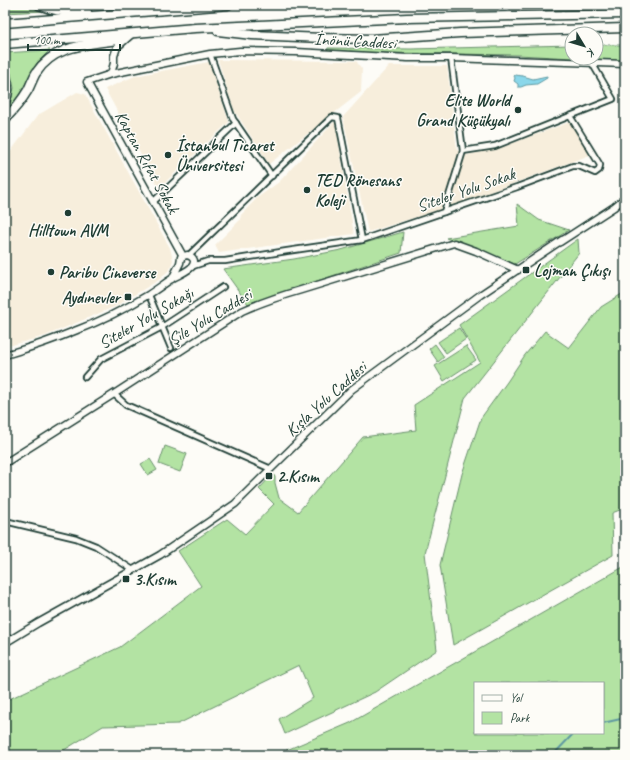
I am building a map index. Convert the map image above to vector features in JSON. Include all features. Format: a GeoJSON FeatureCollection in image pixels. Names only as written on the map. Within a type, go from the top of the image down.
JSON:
{"type":"FeatureCollection","features":[{"type":"Feature","properties":{"kind":"highway"},"geometry":{"type":"LineString","coordinates":[[39,5],[52,10],[66,12],[144,12]]}},
{"type":"Feature","properties":{"kind":"highway"},"geometry":{"type":"LineString","coordinates":[[5,24],[228,5]]}},
{"type":"Feature","properties":{"kind":"highway"},"geometry":{"type":"LineString","coordinates":[[5,44],[195,28],[407,18],[625,15]]}},
{"type":"Feature","properties":{"kind":"highway"},"geometry":{"type":"LineString","coordinates":[[195,28],[252,35],[372,39],[460,33],[625,28]]}},
{"type":"Feature","properties":{"kind":"highway"},"geometry":{"type":"LineString","coordinates":[[5,119],[20,102],[28,90],[36,73],[49,58],[68,48],[116,40],[133,33]]}},
{"type":"Feature","properties":{"kind":"highway"},"geometry":{"type":"LineString","coordinates":[[5,76],[8,89],[8,95],[5,102]]}},
{"type":"Feature","properties":{"kind":"street"},"geometry":{"type":"LineString","coordinates":[[111,74],[117,47],[133,33]]}},
{"type":"Feature","properties":{"kind":"street","name":"İnönü Caddesi"},"geometry":{"type":"LineString","coordinates":[[87,82],[111,74],[210,54],[240,52],[296,52],[408,58],[564,62]]}},
{"type":"Feature","properties":{"kind":"street"},"geometry":{"type":"LineString","coordinates":[[210,54],[233,119],[272,176]]}},
{"type":"Feature","properties":{"kind":"street"},"geometry":{"type":"LineString","coordinates":[[444,212],[463,151],[451,58]]}},
{"type":"Feature","properties":{"kind":"street","name":"İnönü Caddesi"},"geometry":{"type":"LineString","coordinates":[[604,63],[625,64]]}},
{"type":"Feature","properties":{"kind":"street"},"geometry":{"type":"LineString","coordinates":[[463,151],[495,146],[613,99],[594,66]]}},
{"type":"Feature","properties":{"kind":"street","name":"Kaptan Rıfat Sokak"},"geometry":{"type":"LineString","coordinates":[[87,82],[153,202],[186,255]]}},
{"type":"Feature","properties":{"kind":"street","name":"Siteler Yolu Sokak"},"geometry":{"type":"LineString","coordinates":[[191,267],[208,261],[225,261],[362,240],[573,166],[579,166],[594,173],[600,170],[600,165],[570,116]]}},
{"type":"Feature","properties":{"kind":"street"},"geometry":{"type":"LineString","coordinates":[[172,279],[180,264],[180,259],[272,176],[332,117],[338,118],[362,240]]}},
{"type":"Feature","properties":{"kind":"street"},"geometry":{"type":"LineString","coordinates":[[153,202],[236,123]]}},
{"type":"Feature","properties":{"kind":"street","name":"Kışla Yolu Caddesi"},"geometry":{"type":"LineString","coordinates":[[5,643],[160,555],[235,504],[351,390],[480,295],[614,208],[625,198]]}},
{"type":"Feature","properties":{"kind":"street","name":"Şile Yolu Caddesi"},"geometry":{"type":"LineString","coordinates":[[5,463],[242,311],[261,302],[454,243],[518,270]]}},
{"type":"Feature","properties":{"kind":"street"},"geometry":{"type":"LineString","coordinates":[[5,356],[77,330],[149,295],[191,267],[194,259],[193,257],[186,255]]}},
{"type":"Feature","properties":{"kind":"street"},"geometry":{"type":"LineString","coordinates":[[180,264],[184,269],[191,267]]}},
{"type":"Feature","properties":{"kind":"street","name":"Siteler Yolu Sokağı"},"geometry":{"type":"LineString","coordinates":[[85,377],[100,359],[162,327],[223,287]]}},
{"type":"Feature","properties":{"kind":"street"},"geometry":{"type":"LineString","coordinates":[[149,295],[171,348]]}},
{"type":"Feature","properties":{"kind":"street"},"geometry":{"type":"LineString","coordinates":[[114,394],[126,405],[271,468]]}},
{"type":"Feature","properties":{"kind":"street"},"geometry":{"type":"LineString","coordinates":[[5,521],[76,538],[96,546],[133,570]]}},
{"type":"Feature","properties":{"kind":"shaded area"},"geometry":{"type":"Polygon","coordinates":[[[218,60],[356,61],[362,69],[361,92],[269,164],[234,110],[218,60]]]}},
{"type":"Feature","properties":{"kind":"shaded area","name":"İstanbul Ticaret Üniversitesi"},"geometry":{"type":"Polygon","coordinates":[[[209,62],[229,122],[159,188],[105,89],[135,76],[209,62]]]}},
{"type":"Feature","properties":{"kind":"shaded area"},"geometry":{"type":"Polygon","coordinates":[[[389,66],[447,66],[457,150],[467,155],[496,149],[570,122],[590,155],[452,206],[368,232],[343,117],[389,66]]]}},
{"type":"Feature","properties":{"kind":"shaded area","name":"Hilltown AVM"},"geometry":{"type":"Polygon","coordinates":[[[77,92],[85,94],[170,248],[173,260],[170,269],[159,280],[114,307],[45,336],[5,347],[5,159],[38,115],[77,92]]]}},
{"type":"Feature","properties":{"kind":"shaded area","name":"TED Rönesans Koleji"},"geometry":{"type":"Polygon","coordinates":[[[335,121],[354,234],[219,253],[215,245],[240,220],[241,215],[257,198],[279,182],[335,121]]]}},
{"type":"Feature","properties":{"kind":"green space"},"geometry":{"type":"Polygon","coordinates":[[[11,5],[32,5],[44,11],[5,13],[11,5]]]}},
{"type":"Feature","properties":{"kind":"green space"},"geometry":{"type":"Polygon","coordinates":[[[564,45],[564,58],[519,55],[326,52],[328,48],[411,49],[564,45]]]}},
{"type":"Feature","properties":{"kind":"green space"},"geometry":{"type":"Polygon","coordinates":[[[604,45],[625,45],[625,61],[604,60],[604,45]]]}},
{"type":"Feature","properties":{"kind":"green space"},"geometry":{"type":"Polygon","coordinates":[[[50,50],[37,63],[16,100],[11,106],[8,106],[14,88],[11,73],[5,64],[5,53],[50,50]]]}},
{"type":"Feature","properties":{"kind":"green space"},"geometry":{"type":"Polygon","coordinates":[[[517,204],[539,220],[569,230],[515,264],[446,238],[519,226],[517,204]]]}},
{"type":"Feature","properties":{"kind":"green space"},"geometry":{"type":"Polygon","coordinates":[[[403,232],[401,253],[248,304],[223,269],[294,259],[341,250],[403,232]]]}},
{"type":"Feature","properties":{"kind":"green space"},"geometry":{"type":"Polygon","coordinates":[[[578,239],[579,253],[465,398],[425,553],[437,650],[375,692],[285,734],[279,719],[313,698],[299,665],[178,724],[103,726],[56,755],[5,755],[5,701],[120,647],[201,586],[178,551],[227,519],[245,534],[274,504],[259,489],[273,474],[275,477],[279,498],[298,512],[363,437],[416,430],[414,405],[480,362],[459,325],[578,239]]]}},
{"type":"Feature","properties":{"kind":"green space"},"geometry":{"type":"Polygon","coordinates":[[[625,292],[625,508],[612,513],[613,555],[453,645],[440,565],[462,474],[481,418],[525,355],[545,331],[569,348],[601,307],[625,292]]]}},
{"type":"Feature","properties":{"kind":"green space"},"geometry":{"type":"Polygon","coordinates":[[[459,328],[466,339],[446,353],[438,342],[459,328]]]}},
{"type":"Feature","properties":{"kind":"green space"},"geometry":{"type":"Polygon","coordinates":[[[435,344],[444,357],[438,362],[429,349],[435,344]]]}},
{"type":"Feature","properties":{"kind":"green space"},"geometry":{"type":"Polygon","coordinates":[[[466,346],[476,360],[444,381],[435,366],[466,346]]]}},
{"type":"Feature","properties":{"kind":"green space"},"geometry":{"type":"Polygon","coordinates":[[[165,446],[187,454],[180,472],[159,464],[165,446]]]}},
{"type":"Feature","properties":{"kind":"green space"},"geometry":{"type":"Polygon","coordinates":[[[150,459],[157,470],[148,475],[141,464],[150,459]]]}},
{"type":"Feature","properties":{"kind":"green space"},"geometry":{"type":"Polygon","coordinates":[[[625,566],[625,755],[275,755],[350,723],[625,566]]]}},
{"type":"Feature","properties":{"kind":"water"},"geometry":{"type":"Polygon","coordinates":[[[515,75],[533,79],[547,76],[547,78],[537,84],[518,87],[518,84],[514,81],[515,75]]]}},
{"type":"Feature","properties":{"kind":"waterway"},"geometry":{"type":"LineString","coordinates":[[604,723],[625,718]]}},
{"type":"Feature","properties":{"kind":"waterway"},"geometry":{"type":"LineString","coordinates":[[553,755],[573,734]]}},
{"type":"Feature","properties":{"kind":"place","name":"Elite World Grand Küçükyalı"},"geometry":{"type":"Point","coordinates":[518,110]}},
{"type":"Feature","properties":{"kind":"place","name":"İstanbul Ticaret Üniversitesi"},"geometry":{"type":"Point","coordinates":[168,155]}},
{"type":"Feature","properties":{"kind":"place","name":"TED Rönesans Koleji"},"geometry":{"type":"Point","coordinates":[307,190]}},
{"type":"Feature","properties":{"kind":"place","name":"Hilltown AVM"},"geometry":{"type":"Point","coordinates":[68,213]}},
{"type":"Feature","properties":{"kind":"place","name":"Lojman Çıkışı"},"geometry":{"type":"Point","coordinates":[526,270]}},
{"type":"Feature","properties":{"kind":"place","name":"Paribu Cineverse"},"geometry":{"type":"Point","coordinates":[51,272]}},
{"type":"Feature","properties":{"kind":"place","name":"Aydınevler"},"geometry":{"type":"Point","coordinates":[128,297]}},
{"type":"Feature","properties":{"kind":"place","name":"2.Kısım"},"geometry":{"type":"Point","coordinates":[269,476]}},
{"type":"Feature","properties":{"kind":"place","name":"3.Kısım"},"geometry":{"type":"Point","coordinates":[126,579]}}]}
